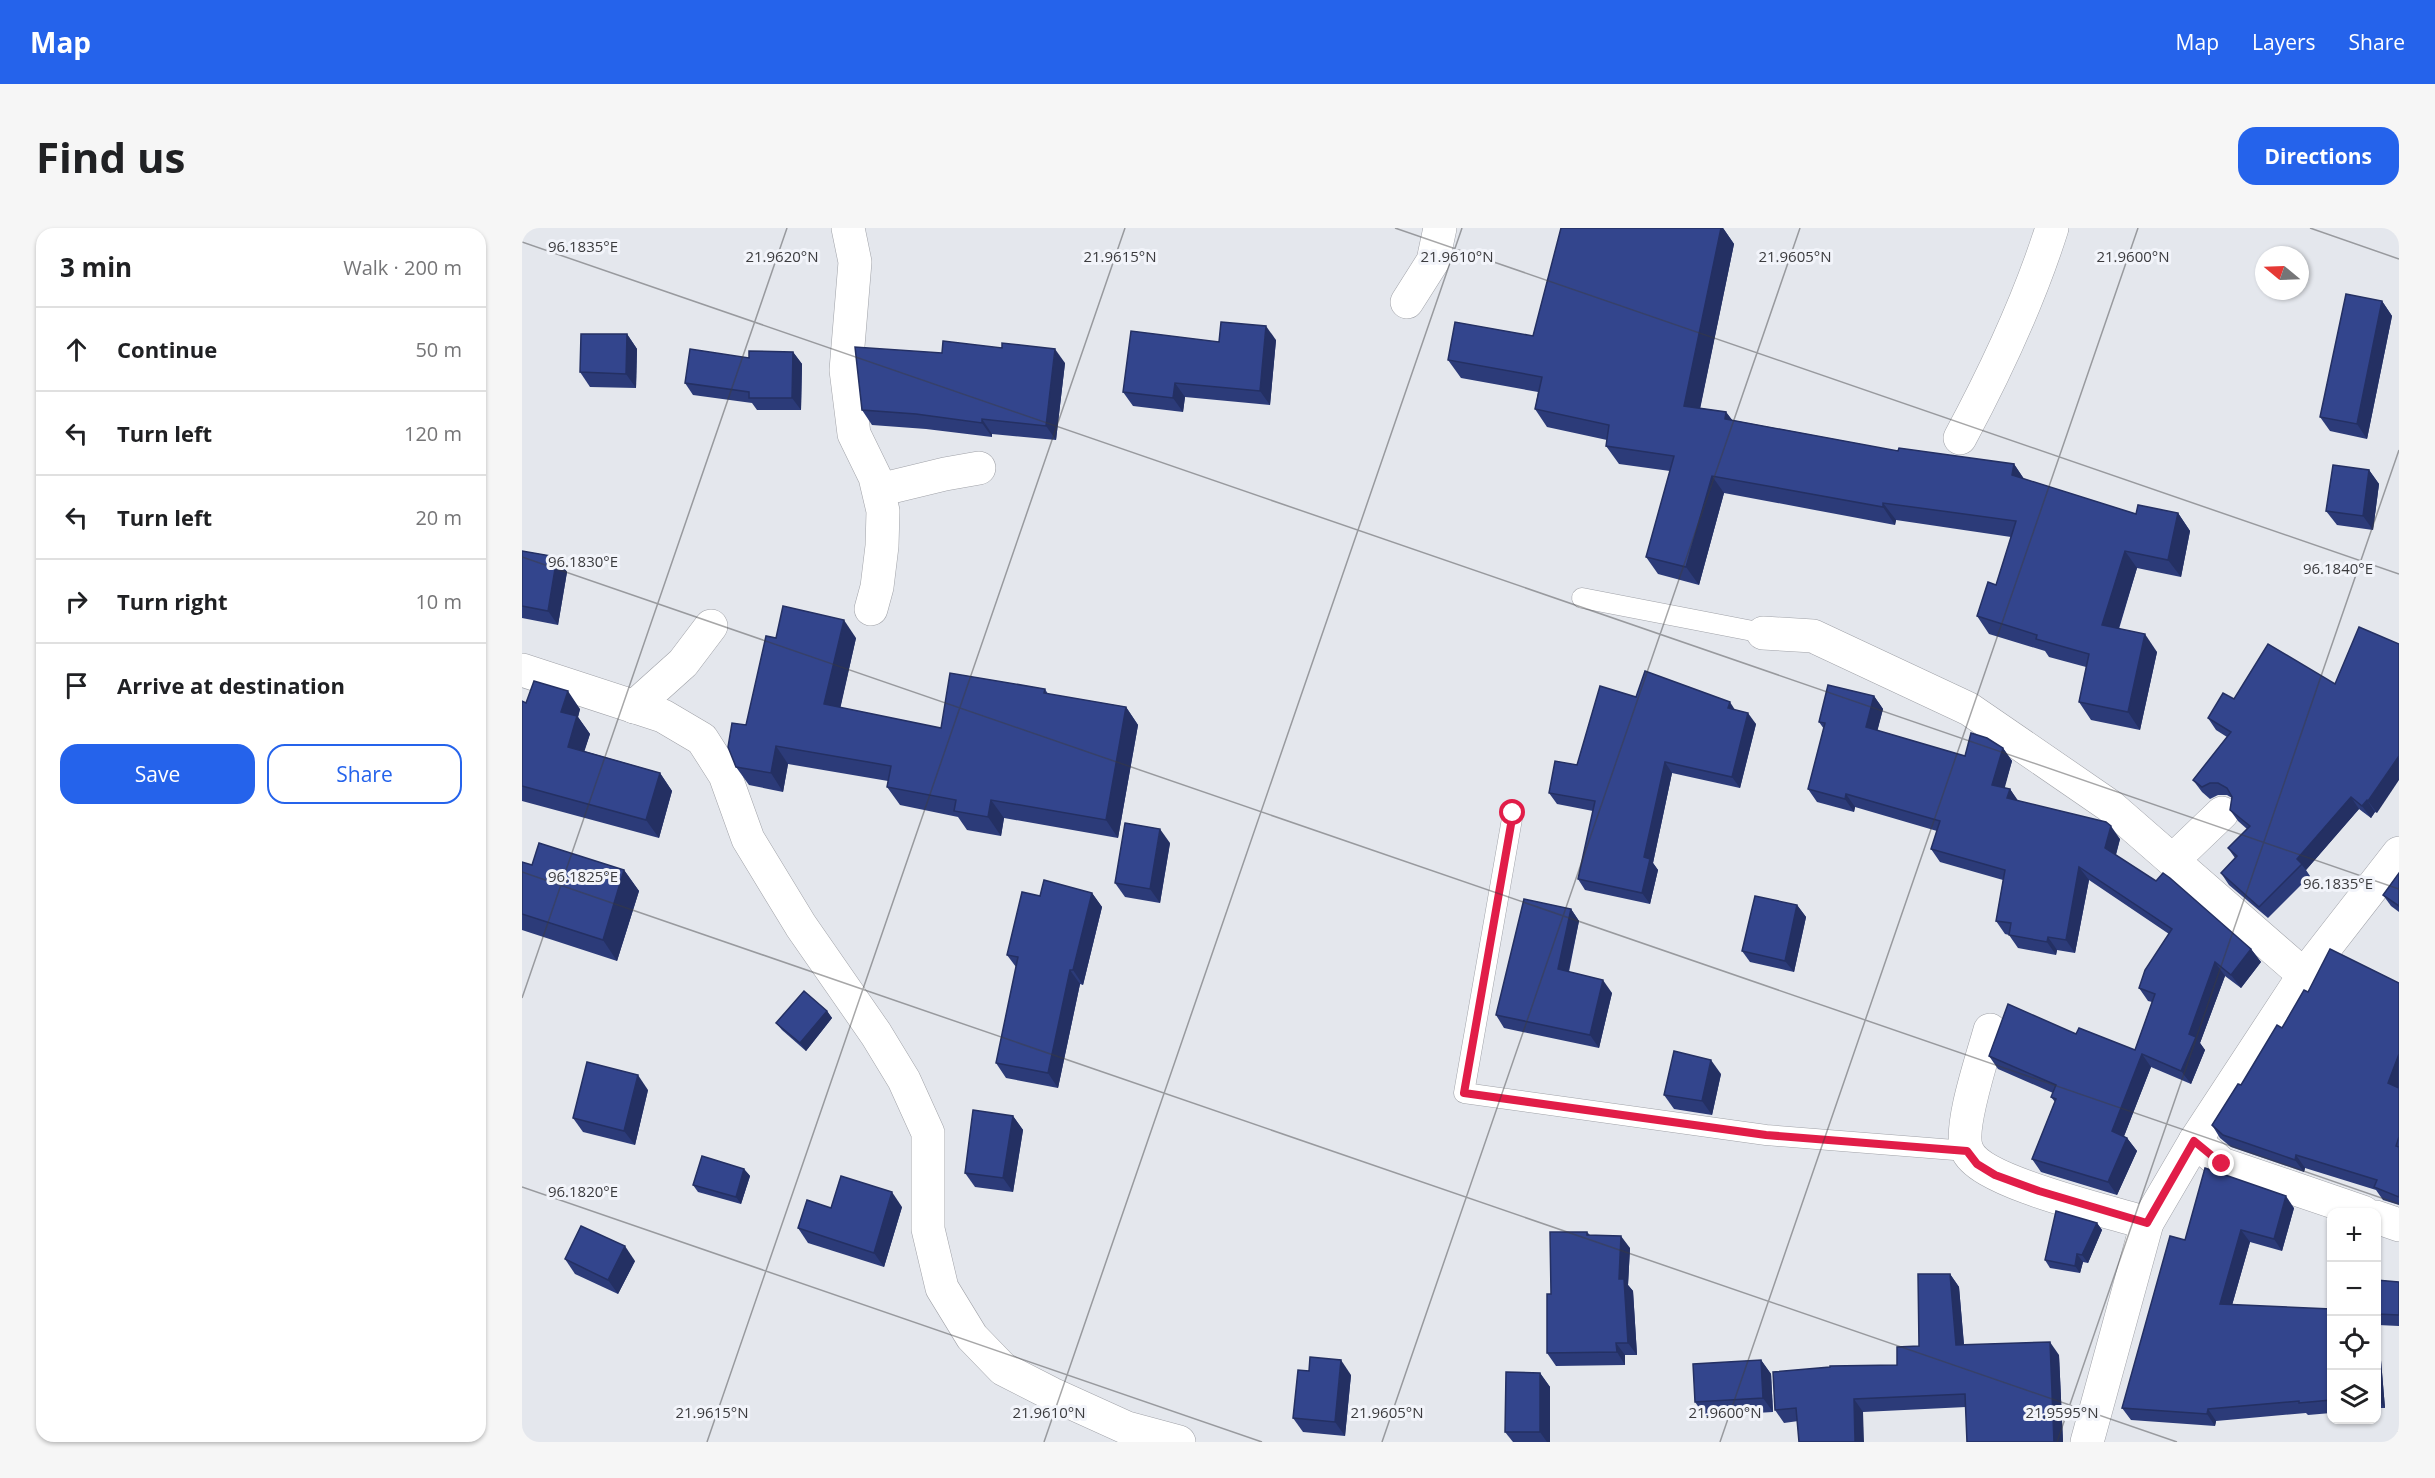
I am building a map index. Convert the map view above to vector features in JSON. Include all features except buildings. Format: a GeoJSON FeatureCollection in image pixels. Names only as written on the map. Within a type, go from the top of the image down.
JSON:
{"type":"FeatureCollection","features":[{"type":"Feature","properties":{"kind":"street"},"geometry":{"type":"LineString","coordinates":[[848,228],[855,262],[846,370],[854,434],[879,490],[883,511],[877,587],[871,609]]}},
{"type":"Feature","properties":{"kind":"street"},"geometry":{"type":"LineString","coordinates":[[1407,302],[1433,261],[1440,228]]}},
{"type":"Feature","properties":{"kind":"street"},"geometry":{"type":"LineString","coordinates":[[1960,438],[2036,278],[2052,228]]}},
{"type":"Feature","properties":{"kind":"street"},"geometry":{"type":"LineString","coordinates":[[879,490],[906,482],[979,468]]}},
{"type":"Feature","properties":{"kind":"street"},"geometry":{"type":"LineString","coordinates":[[634,707],[683,663],[711,626]]}},
{"type":"Feature","properties":{"kind":"street"},"geometry":{"type":"LineString","coordinates":[[1763,633],[1813,636],[1970,709],[2110,806],[2174,859],[2249,929],[2304,975]]}},
{"type":"Feature","properties":{"kind":"street"},"geometry":{"type":"LineString","coordinates":[[522,670],[663,716],[702,739],[725,776],[748,839],[801,926],[876,1034],[904,1080],[928,1133],[928,1229],[942,1288],[972,1337],[1003,1369],[1128,1428],[1179,1442]]}},
{"type":"Feature","properties":{"kind":"street"},"geometry":{"type":"LineString","coordinates":[[2174,859],[2222,813]]}},
{"type":"Feature","properties":{"kind":"street"},"geometry":{"type":"LineString","coordinates":[[2087,1442],[2147,1223],[2194,1141],[2304,975],[2399,853]]}},
{"type":"Feature","properties":{"kind":"street"},"geometry":{"type":"LineString","coordinates":[[1990,1030],[1964,1130],[1967,1151],[1977,1164],[1995,1175],[2039,1191],[2147,1223]]}},
{"type":"Feature","properties":{"kind":"street"},"geometry":{"type":"LineString","coordinates":[[2194,1141],[2222,1164],[2350,1208]]}},
{"type":"Feature","properties":{"kind":"street"},"geometry":{"type":"LineString","coordinates":[[2381,1219],[2399,1225]]}},
{"type":"Feature","properties":{"kind":"lane"},"geometry":{"type":"LineString","coordinates":[[1582,598],[1763,633]]}},
{"type":"Feature","properties":{"kind":"lane"},"geometry":{"type":"LineString","coordinates":[[1513,813],[1464,1093],[1766,1135],[1967,1151]]}},
{"type":"Feature","properties":{"kind":"route"},"geometry":{"type":"LineString","coordinates":[[1513,813],[1464,1093],[1766,1135],[1967,1151],[1977,1164],[1995,1175],[2039,1191],[2147,1223],[2194,1141],[2222,1164]]}}]}
